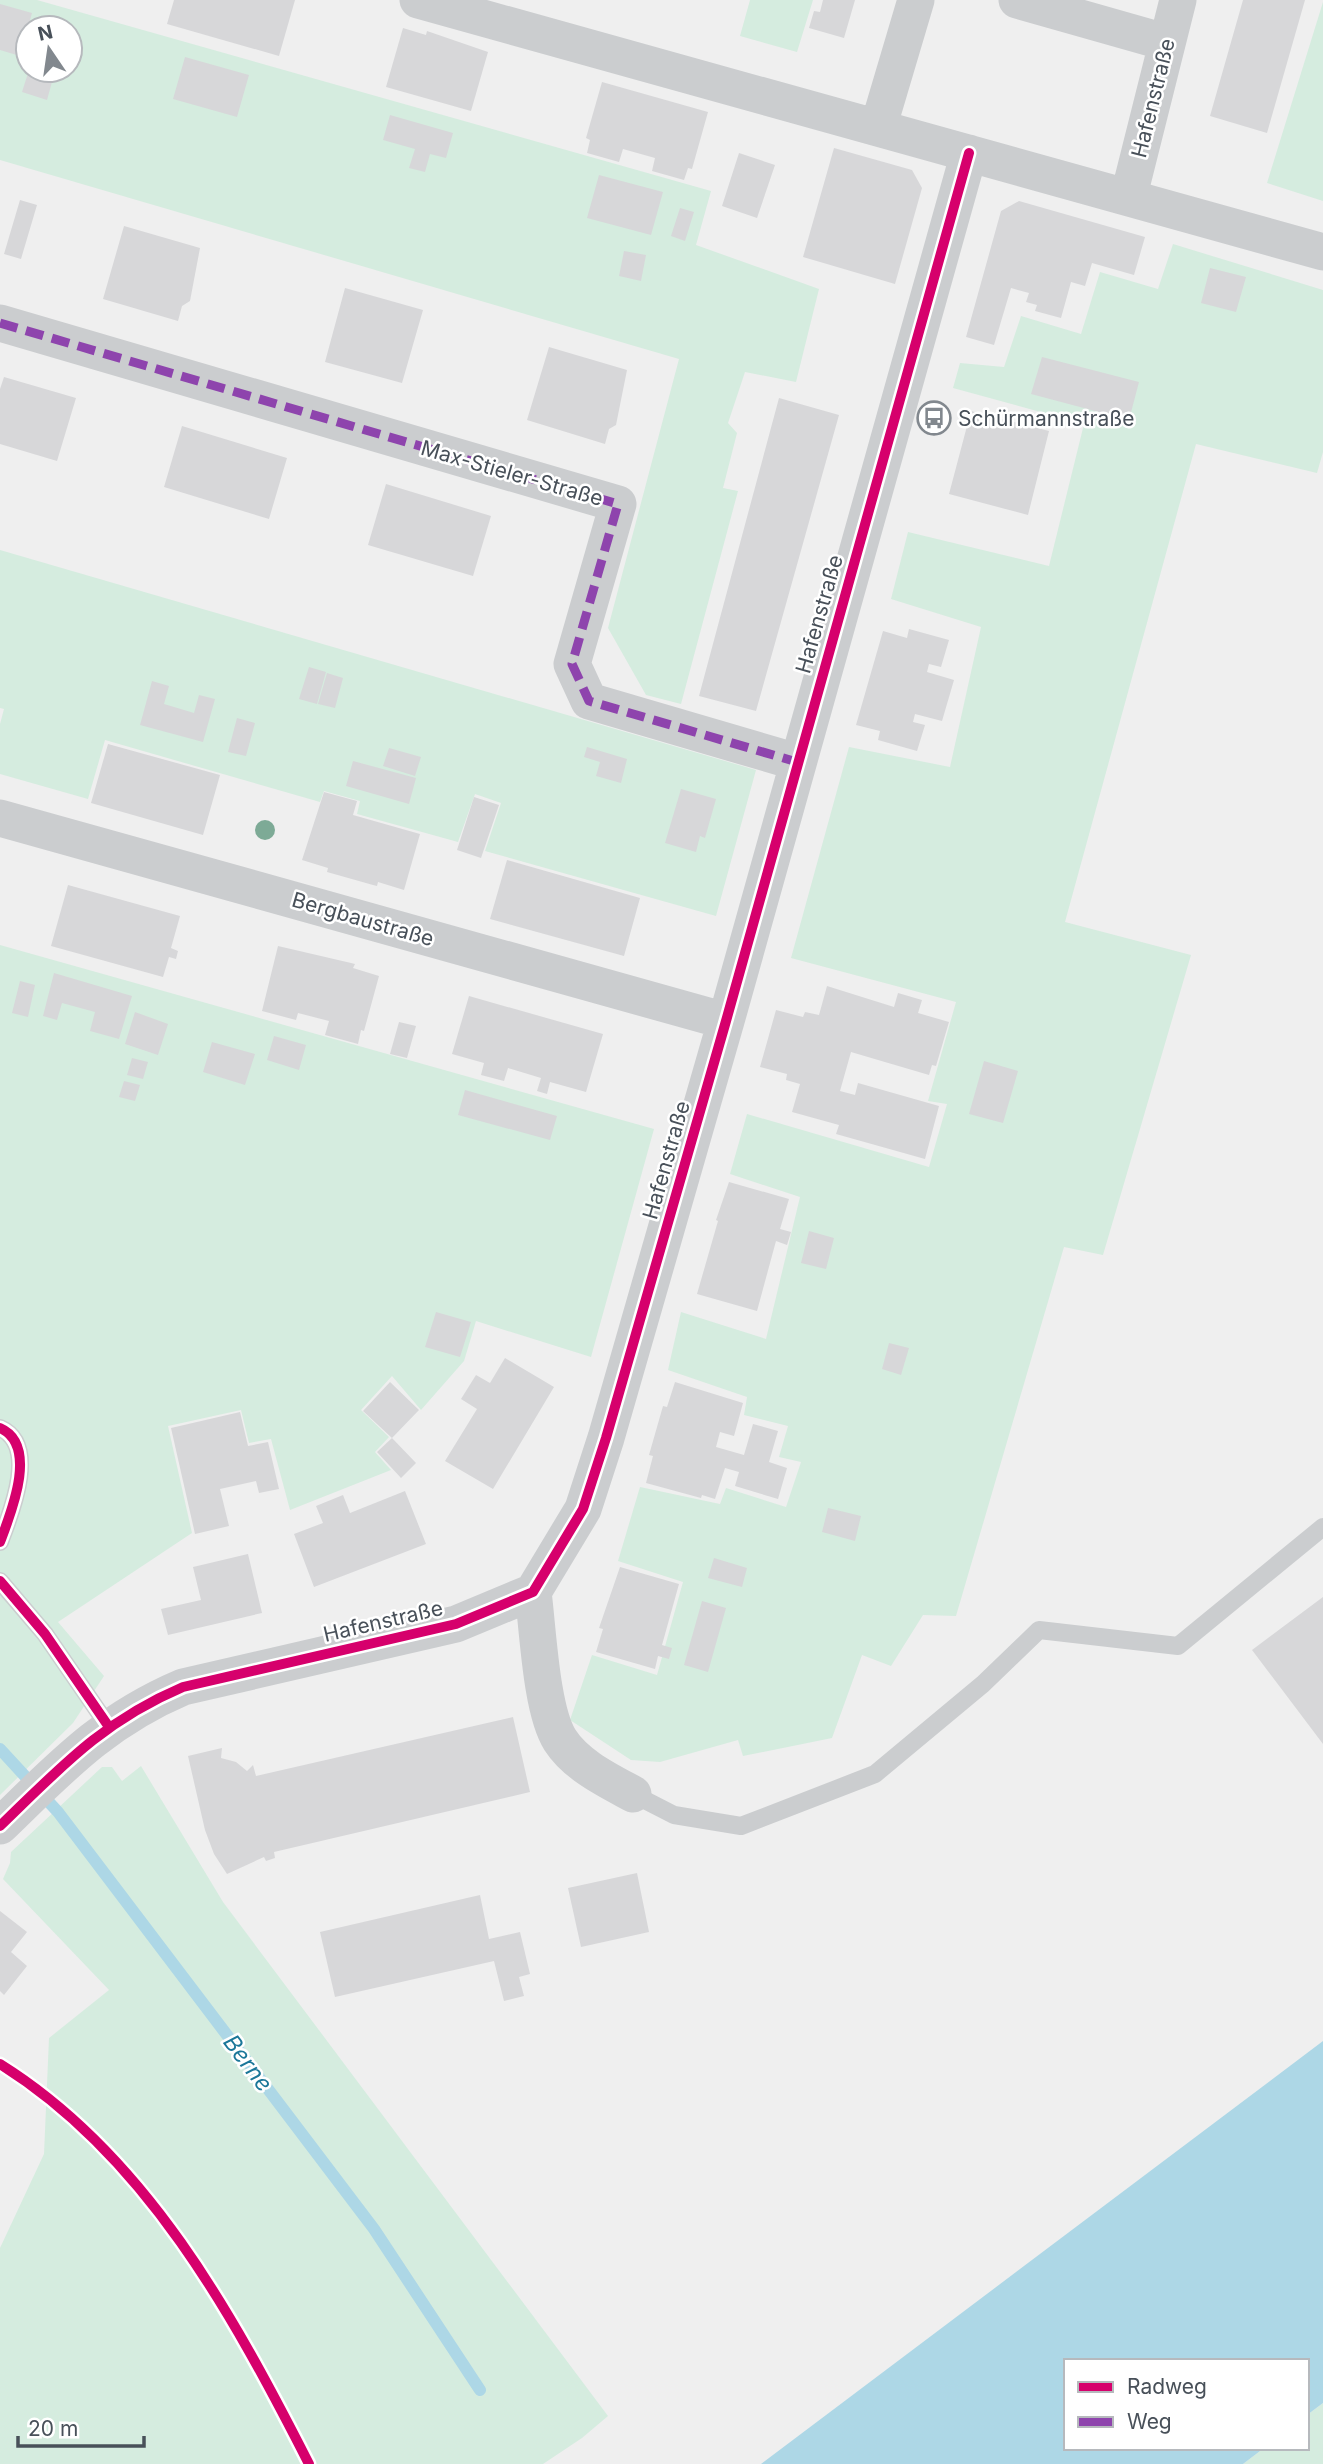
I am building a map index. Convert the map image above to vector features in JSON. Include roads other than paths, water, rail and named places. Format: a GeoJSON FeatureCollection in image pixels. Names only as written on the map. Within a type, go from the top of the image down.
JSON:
{"type":"FeatureCollection","features":[{"type":"Feature","properties":{"kind":"street"},"geometry":{"type":"LineString","coordinates":[[418,0],[1129,195],[1323,252]]}},
{"type":"Feature","properties":{"kind":"street"},"geometry":{"type":"LineString","coordinates":[[878,128],[916,0]]}},
{"type":"Feature","properties":{"kind":"street"},"geometry":{"type":"LineString","coordinates":[[1017,0],[1165,42]]}},
{"type":"Feature","properties":{"kind":"street","name":"Hafenstraße"},"geometry":{"type":"LineString","coordinates":[[1129,195],[1165,42],[1178,0]]}},
{"type":"Feature","properties":{"kind":"street","name":"Hafenstraße"},"geometry":{"type":"LineString","coordinates":[[0,1826],[96,1737],[145,1703],[183,1687],[456,1624],[533,1592],[587,1497],[726,1021],[969,153]]}},
{"type":"Feature","properties":{"kind":"street","name":"Max-Stieler-Straße"},"geometry":{"type":"LineString","coordinates":[[0,323],[618,504],[572,664],[589,701],[797,762]]}},
{"type":"Feature","properties":{"kind":"street","name":"Bergbaustraße"},"geometry":{"type":"LineString","coordinates":[[0,818],[726,1021]]}},
{"type":"Feature","properties":{"kind":"street"},"geometry":{"type":"LineString","coordinates":[[533,1592],[549,1711],[559,1740],[599,1776],[633,1794]]}},
{"type":"Feature","properties":{"kind":"lane"},"geometry":{"type":"LineString","coordinates":[[0,1428],[10,1432],[22,1455],[12,1511],[0,1542]]}},
{"type":"Feature","properties":{"kind":"lane"},"geometry":{"type":"LineString","coordinates":[[633,1794],[674,1815],[741,1826],[875,1774],[983,1684],[1039,1630],[1178,1646],[1323,1527]]}},
{"type":"Feature","properties":{"kind":"lane"},"geometry":{"type":"LineString","coordinates":[[0,1581],[45,1634],[96,1737]]}},
{"type":"Feature","properties":{"kind":"water"},"geometry":{"type":"Polygon","coordinates":[[[1323,2041],[1323,2403],[1309,2414],[1309,2359],[1064,2359],[1064,2450],[1261,2450],[1243,2464],[761,2464],[1323,2041]]]}},
{"type":"Feature","properties":{"kind":"waterway","name":"Berne"},"geometry":{"type":"LineString","coordinates":[[0,1749],[58,1812],[374,2229],[480,2390]]}},
{"type":"Feature","properties":{"kind":"place","name":"Schürmannstraße"},"geometry":{"type":"Point","coordinates":[934,418]}}]}
